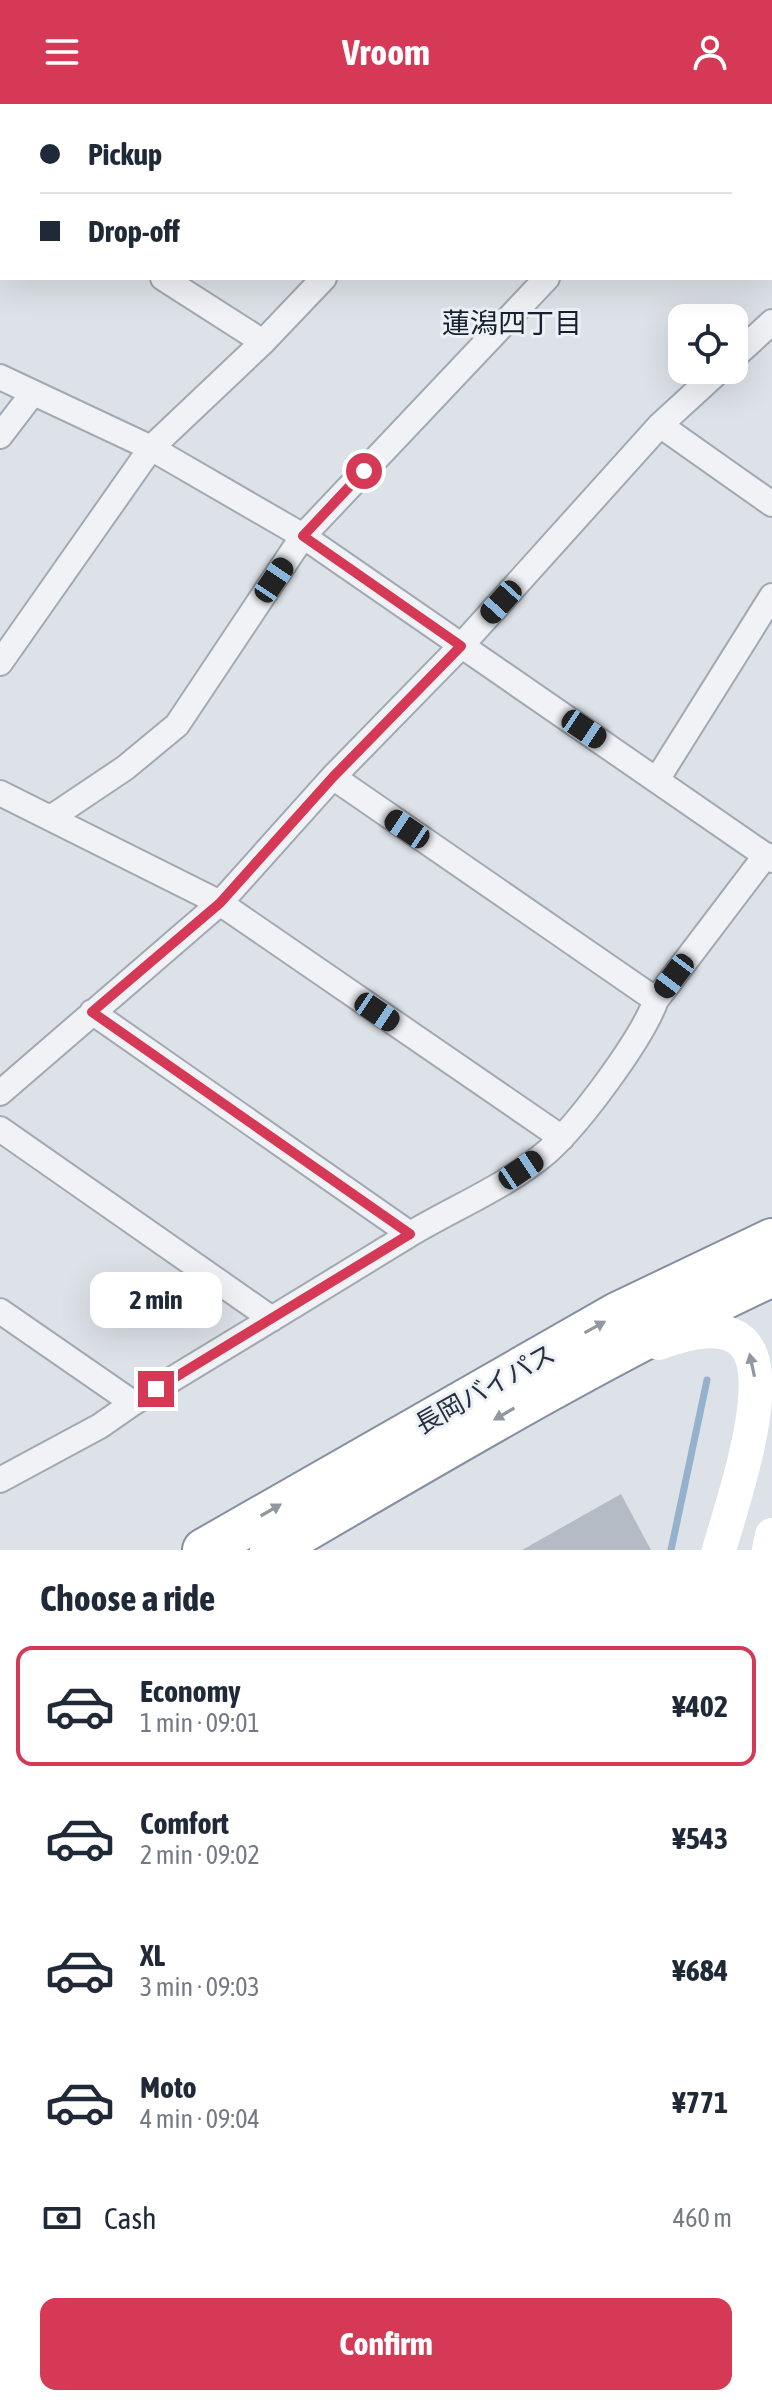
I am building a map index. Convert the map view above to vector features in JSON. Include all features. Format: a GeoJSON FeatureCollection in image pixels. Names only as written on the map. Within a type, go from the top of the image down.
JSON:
{"type":"FeatureCollection","features":[{"type":"Feature","properties":{"kind":"highway","name":"長岡バイパス"},"geometry":{"type":"LineString","coordinates":[[204,1550],[617,1314],[772,1240]]}},
{"type":"Feature","properties":{"kind":"highway","name":"長岡バイパス"},"geometry":{"type":"LineString","coordinates":[[271,1550],[559,1383],[642,1338],[772,1275]]}},
{"type":"Feature","properties":{"kind":"street"},"geometry":{"type":"LineString","coordinates":[[166,280],[263,342]]}},
{"type":"Feature","properties":{"kind":"street"},"geometry":{"type":"LineString","coordinates":[[0,663],[151,448],[263,342],[322,280]]}},
{"type":"Feature","properties":{"kind":"street"},"geometry":{"type":"LineString","coordinates":[[52,817],[125,768],[177,725],[303,536],[545,280]]}},
{"type":"Feature","properties":{"kind":"street"},"geometry":{"type":"LineString","coordinates":[[748,344],[772,322]]}},
{"type":"Feature","properties":{"kind":"street"},"geometry":{"type":"LineString","coordinates":[[0,377],[151,448],[303,536],[658,778],[769,858],[656,1000],[623,1058],[562,1138],[545,1153],[497,1186],[410,1234],[100,1426],[0,1480]]}},
{"type":"Feature","properties":{"kind":"street"},"geometry":{"type":"LineString","coordinates":[[0,1093],[220,903],[333,777],[461,646],[660,425],[705,384]]}},
{"type":"Feature","properties":{"kind":"street"},"geometry":{"type":"LineString","coordinates":[[0,436],[33,393]]}},
{"type":"Feature","properties":{"kind":"street"},"geometry":{"type":"LineString","coordinates":[[660,425],[772,504]]}},
{"type":"Feature","properties":{"kind":"street"},"geometry":{"type":"LineString","coordinates":[[658,778],[772,596]]}},
{"type":"Feature","properties":{"kind":"street"},"geometry":{"type":"LineString","coordinates":[[333,777],[656,1000]]}},
{"type":"Feature","properties":{"kind":"street"},"geometry":{"type":"LineString","coordinates":[[0,793],[220,903],[562,1138]]}},
{"type":"Feature","properties":{"kind":"street"},"geometry":{"type":"LineString","coordinates":[[92,1012],[410,1234]]}},
{"type":"Feature","properties":{"kind":"street"},"geometry":{"type":"LineString","coordinates":[[0,1129],[272,1319]]}},
{"type":"Feature","properties":{"kind":"street"},"geometry":{"type":"LineString","coordinates":[[0,1311],[133,1403]]}},
{"type":"Feature","properties":{"kind":"street"},"geometry":{"type":"LineString","coordinates":[[559,1383],[672,1338],[694,1333],[717,1331],[735,1336],[749,1349],[755,1367],[753,1418],[719,1550]]}},
{"type":"Feature","properties":{"kind":"street"},"geometry":{"type":"LineString","coordinates":[[738,1550],[772,1411]]}},
{"type":"Feature","properties":{"kind":"street"},"geometry":{"type":"LineString","coordinates":[[769,1550],[772,1535]]}},
{"type":"Feature","properties":{"kind":"building"},"geometry":{"type":"Polygon","coordinates":[[[621,1494],[651,1550],[522,1550],[621,1494]]]}},
{"type":"Feature","properties":{"kind":"waterway"},"geometry":{"type":"LineString","coordinates":[[671,1550],[707,1380]]}},
{"type":"Feature","properties":{"kind":"district","name":"蓮潟四丁目"},"geometry":{"type":"Point","coordinates":[512,323]}},
{"type":"Feature","properties":{"kind":"route"},"geometry":{"type":"LineString","coordinates":[[156,1389],[410,1234],[92,1012],[220,903],[333,777],[461,646],[303,536],[364,471]]}}]}
